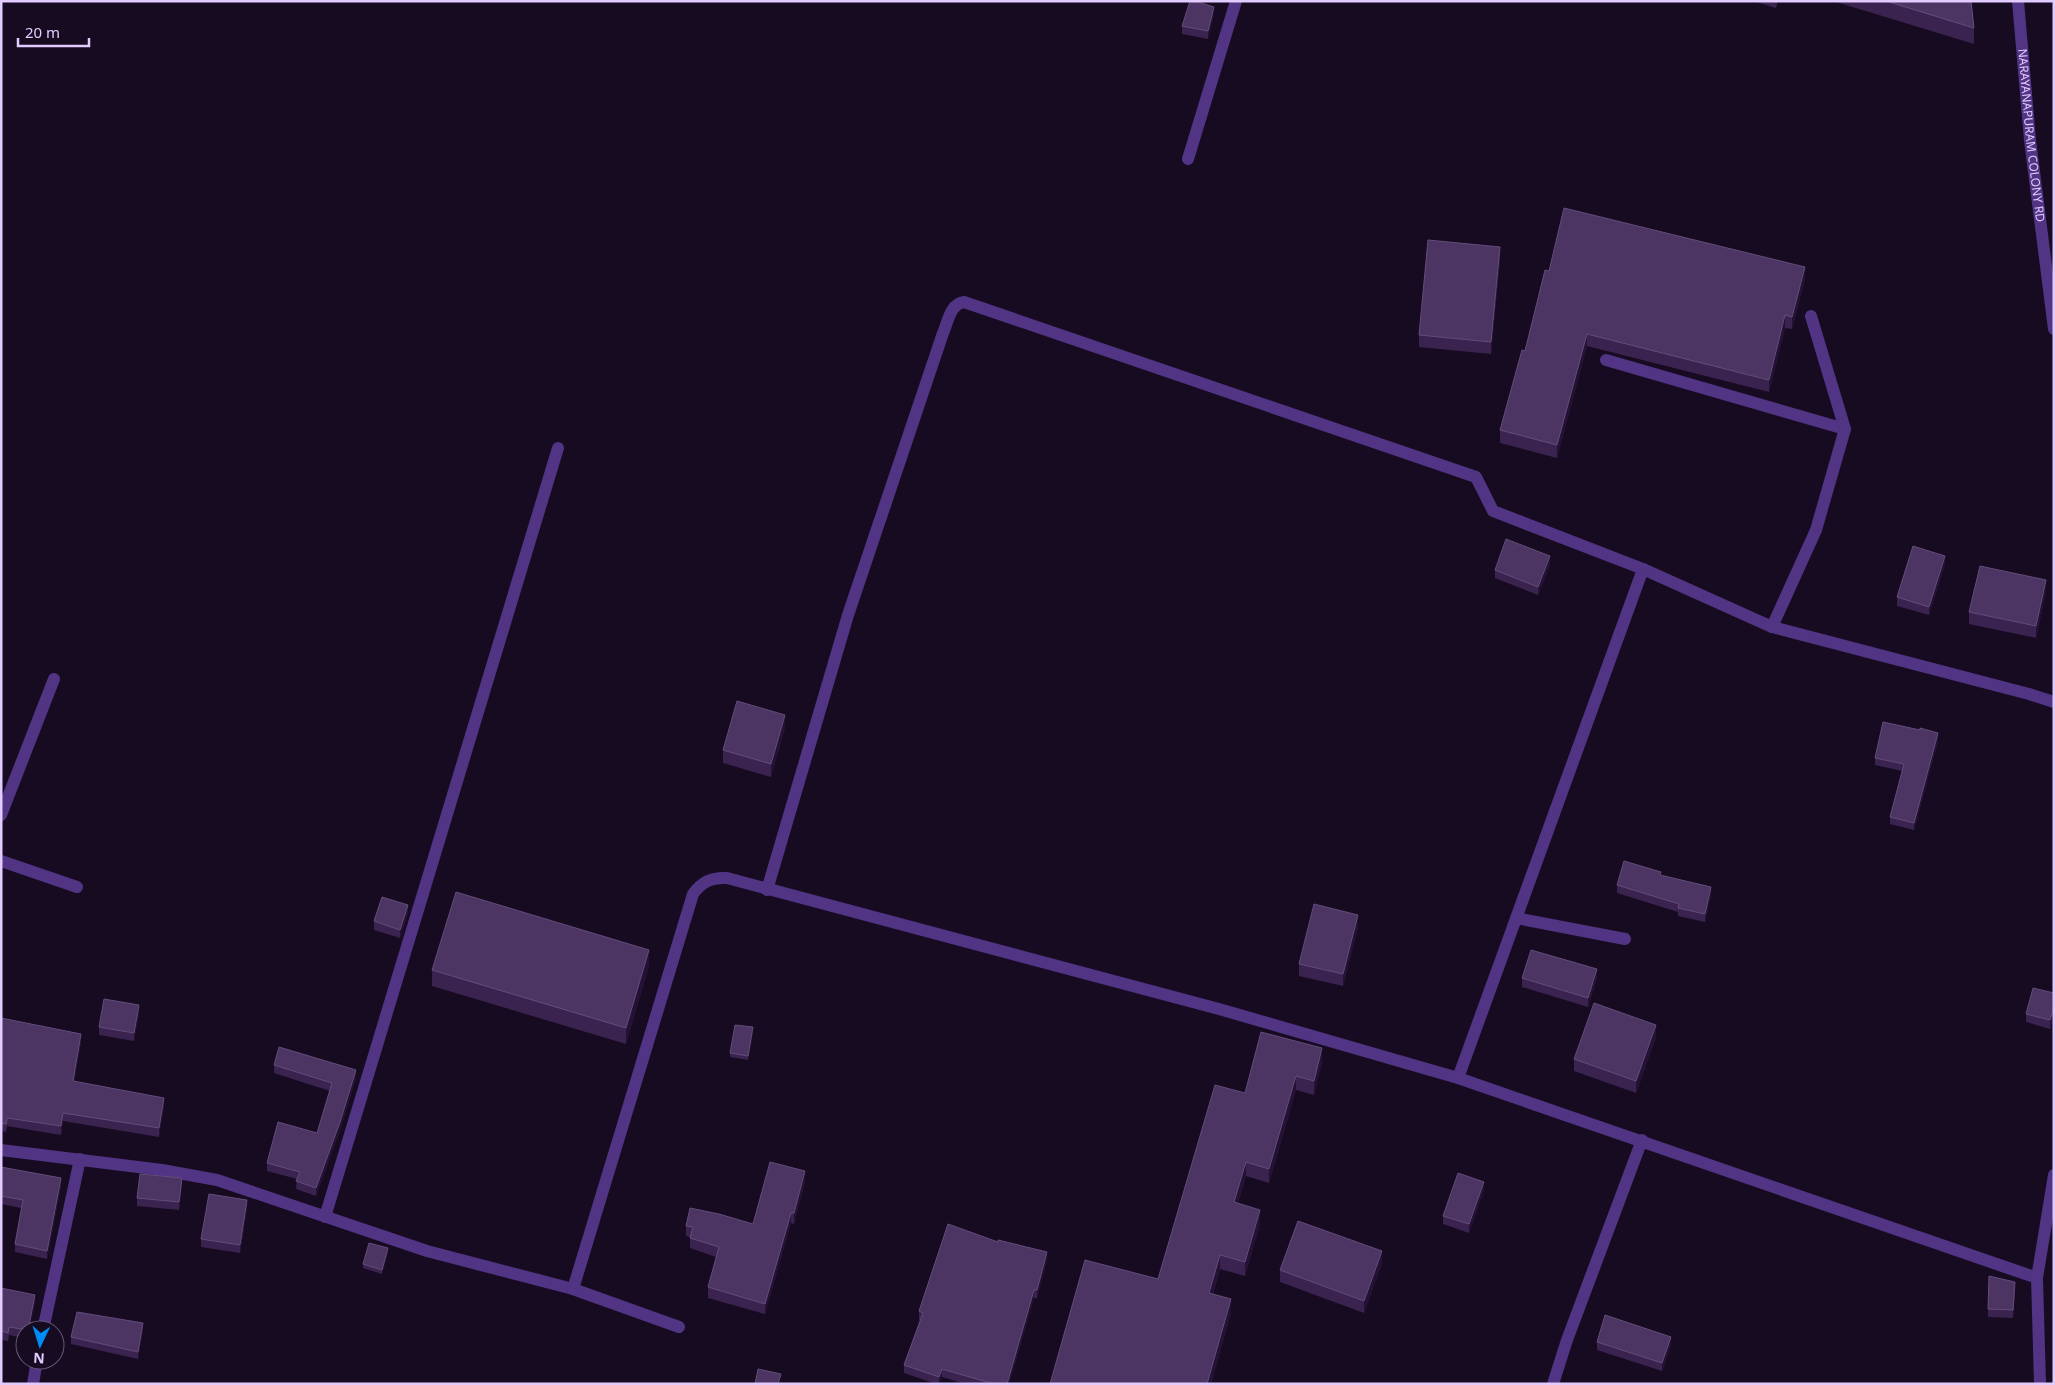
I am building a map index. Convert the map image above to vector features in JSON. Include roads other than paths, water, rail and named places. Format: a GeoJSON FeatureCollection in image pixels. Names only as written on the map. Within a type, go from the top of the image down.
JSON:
{"type":"FeatureCollection","features":[{"type":"Feature","properties":{"kind":"street"},"geometry":{"type":"LineString","coordinates":[[1188,159],[1236,1]]}},
{"type":"Feature","properties":{"kind":"street","name":"NARAYANAPURAM COLONY RD"},"geometry":{"type":"LineString","coordinates":[[2018,1],[2030,140],[2054,329]]}},
{"type":"Feature","properties":{"kind":"street"},"geometry":{"type":"LineString","coordinates":[[767,890],[848,615],[943,333],[956,304],[964,302],[1476,476],[1493,511],[1643,569],[1772,627],[2054,702]]}},
{"type":"Feature","properties":{"kind":"street"},"geometry":{"type":"LineString","coordinates":[[1772,627],[1816,530],[1845,429],[1811,316]]}},
{"type":"Feature","properties":{"kind":"street"},"geometry":{"type":"LineString","coordinates":[[1606,360],[1845,429]]}},
{"type":"Feature","properties":{"kind":"street"},"geometry":{"type":"LineString","coordinates":[[325,1217],[558,448]]}},
{"type":"Feature","properties":{"kind":"street"},"geometry":{"type":"LineString","coordinates":[[1458,1078],[1643,569]]}},
{"type":"Feature","properties":{"kind":"street"},"geometry":{"type":"LineString","coordinates":[[1,816],[54,678]]}},
{"type":"Feature","properties":{"kind":"street"},"geometry":{"type":"LineString","coordinates":[[1,861],[76,887]]}},
{"type":"Feature","properties":{"kind":"street"},"geometry":{"type":"LineString","coordinates":[[572,1289],[693,894],[706,881],[717,878],[727,878],[1219,1009],[1458,1078],[2037,1278]]}},
{"type":"Feature","properties":{"kind":"street"},"geometry":{"type":"LineString","coordinates":[[1516,918],[1625,939]]}},
{"type":"Feature","properties":{"kind":"street"},"geometry":{"type":"LineString","coordinates":[[1554,1384],[1567,1340],[1642,1140]]}},
{"type":"Feature","properties":{"kind":"street"},"geometry":{"type":"LineString","coordinates":[[1,1150],[162,1170],[217,1180],[427,1251],[572,1289],[679,1327]]}},
{"type":"Feature","properties":{"kind":"street"},"geometry":{"type":"LineString","coordinates":[[45,1320],[80,1159]]}},
{"type":"Feature","properties":{"kind":"street"},"geometry":{"type":"LineString","coordinates":[[2040,1384],[2037,1278],[2054,1175]]}},
{"type":"Feature","properties":{"kind":"street"},"geometry":{"type":"LineString","coordinates":[[33,1384],[35,1370]]}}]}
